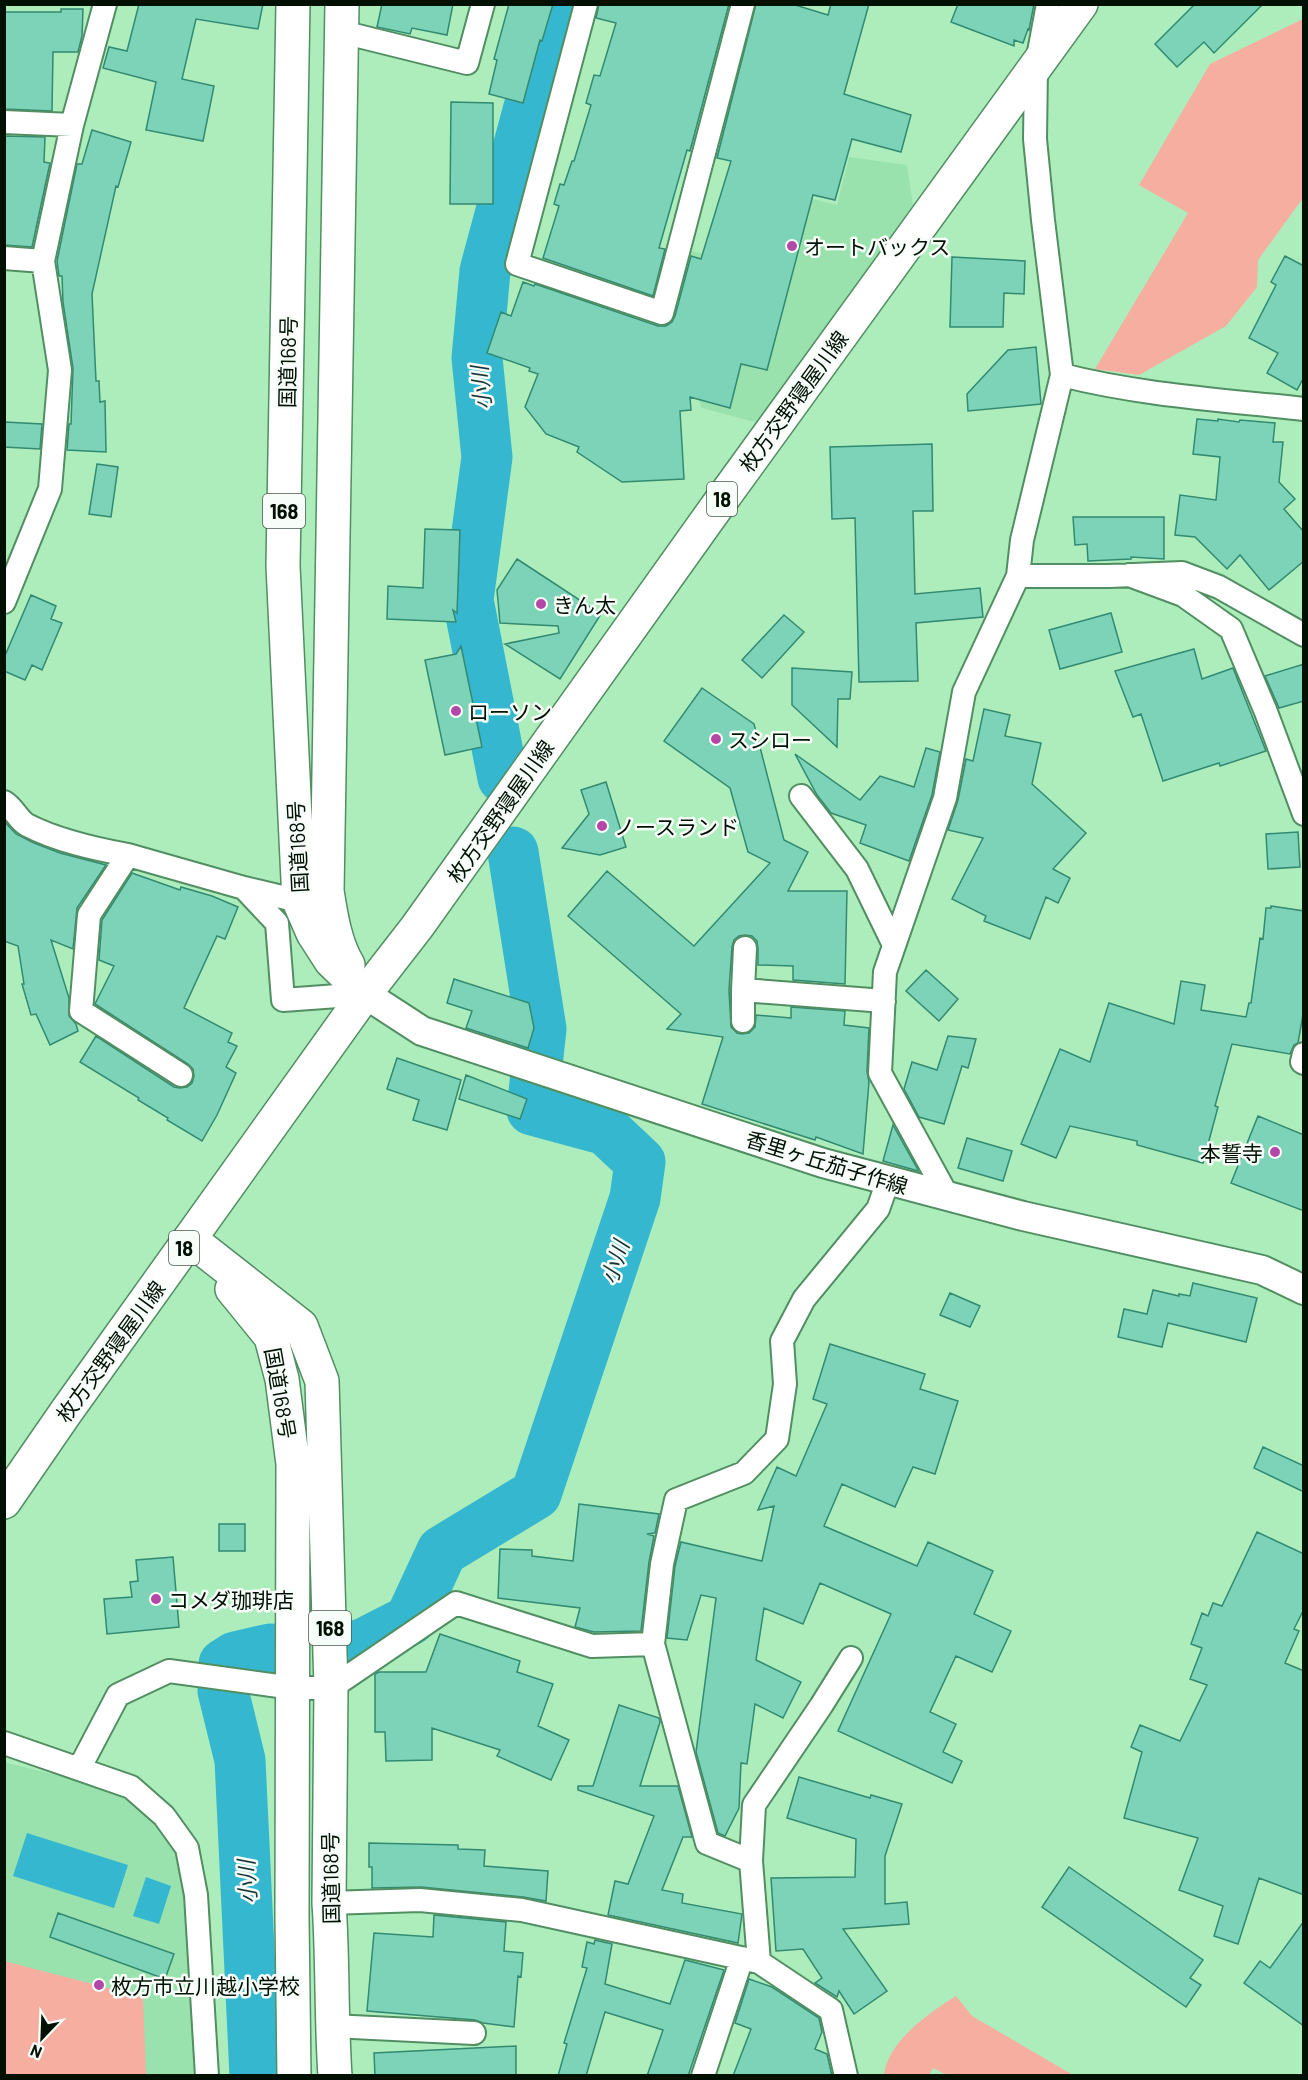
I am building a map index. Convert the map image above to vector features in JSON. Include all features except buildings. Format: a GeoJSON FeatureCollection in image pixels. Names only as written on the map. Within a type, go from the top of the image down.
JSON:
{"type":"FeatureCollection","features":[{"type":"Feature","properties":{"kind":"main road","name":"国道168号"},"geometry":{"type":"LineString","coordinates":[[293,4],[283,566],[298,902],[313,933],[331,961],[365,994]]}},
{"type":"Feature","properties":{"kind":"main road","name":"枚方交野寝屋川線"},"geometry":{"type":"LineString","coordinates":[[4,1502],[365,994],[417,927],[718,504],[1081,4]]}},
{"type":"Feature","properties":{"kind":"main road","name":"国道168号"},"geometry":{"type":"LineString","coordinates":[[342,18],[327,891],[342,954],[365,994]]}},
{"type":"Feature","properties":{"kind":"main road","name":"国道168号"},"geometry":{"type":"LineString","coordinates":[[190,1239],[271,1337],[282,1379],[293,1464],[294,2076]]}},
{"type":"Feature","properties":{"kind":"main road","name":"国道168号"},"geometry":{"type":"LineString","coordinates":[[190,1239],[301,1326],[322,1381],[331,1688],[329,1903],[335,2076]]}},
{"type":"Feature","properties":{"kind":"street"},"geometry":{"type":"LineString","coordinates":[[4,602],[12,564],[50,489],[60,370],[43,261],[72,125],[105,4]]}},
{"type":"Feature","properties":{"kind":"street"},"geometry":{"type":"LineString","coordinates":[[342,18],[467,63],[483,4]]}},
{"type":"Feature","properties":{"kind":"street"},"geometry":{"type":"LineString","coordinates":[[586,4],[517,264],[662,313],[743,4]]}},
{"type":"Feature","properties":{"kind":"street"},"geometry":{"type":"LineString","coordinates":[[948,1197],[880,1073],[885,972],[945,798],[964,692],[1018,576],[1022,540],[1062,375],[1042,220],[1035,140],[1036,68],[1048,4]]}},
{"type":"Feature","properties":{"kind":"street"},"geometry":{"type":"LineString","coordinates":[[4,122],[72,125]]}},
{"type":"Feature","properties":{"kind":"street"},"geometry":{"type":"LineString","coordinates":[[4,258],[43,261]]}},
{"type":"Feature","properties":{"kind":"street"},"geometry":{"type":"LineString","coordinates":[[1062,375],[1096,384],[1303,409]]}},
{"type":"Feature","properties":{"kind":"street"},"geometry":{"type":"LineString","coordinates":[[1018,576],[1182,573],[1219,587],[1304,635]]}},
{"type":"Feature","properties":{"kind":"street"},"geometry":{"type":"LineString","coordinates":[[1129,575],[1183,595],[1231,629],[1266,712],[1304,814]]}},
{"type":"Feature","properties":{"kind":"street"},"geometry":{"type":"LineString","coordinates":[[801,796],[857,869],[894,945]]}},
{"type":"Feature","properties":{"kind":"street"},"geometry":{"type":"LineString","coordinates":[[4,802],[10,805],[25,824],[94,849],[128,855],[298,902]]}},
{"type":"Feature","properties":{"kind":"street"},"geometry":{"type":"LineString","coordinates":[[128,855],[89,915],[81,1011],[181,1076]]}},
{"type":"Feature","properties":{"kind":"street"},"geometry":{"type":"LineString","coordinates":[[244,888],[277,923],[283,1000],[365,994]]}},
{"type":"Feature","properties":{"kind":"street"},"geometry":{"type":"LineString","coordinates":[[743,1021],[745,948]]}},
{"type":"Feature","properties":{"kind":"street"},"geometry":{"type":"LineString","coordinates":[[743,990],[884,1001]]}},
{"type":"Feature","properties":{"kind":"street","name":"香里ヶ丘茄子作線"},"geometry":{"type":"LineString","coordinates":[[365,994],[422,1031],[812,1160],[948,1197],[1262,1270],[1304,1290]]}},
{"type":"Feature","properties":{"kind":"street"},"geometry":{"type":"LineString","coordinates":[[1304,1054],[1302,1062],[1304,1063]]}},
{"type":"Feature","properties":{"kind":"street"},"geometry":{"type":"LineString","coordinates":[[751,1861],[707,1843],[653,1644],[662,1564],[676,1500],[744,1473],[777,1438],[785,1384],[782,1341],[804,1299],[878,1209],[888,1181]]}},
{"type":"Feature","properties":{"kind":"street"},"geometry":{"type":"LineString","coordinates":[[79,1769],[118,1695],[169,1671],[293,1688],[331,1688],[456,1604],[592,1646],[653,1644]]}},
{"type":"Feature","properties":{"kind":"street"},"geometry":{"type":"LineString","coordinates":[[703,2076],[751,1960],[751,1861],[754,1805],[821,1707],[851,1658]]}},
{"type":"Feature","properties":{"kind":"street"},"geometry":{"type":"LineString","coordinates":[[4,1743],[131,1787],[164,1816],[187,1848],[196,1895],[207,2076]]}},
{"type":"Feature","properties":{"kind":"street"},"geometry":{"type":"LineString","coordinates":[[329,1903],[420,1900],[522,1910],[751,1960],[831,2010],[846,2076]]}},
{"type":"Feature","properties":{"kind":"street"},"geometry":{"type":"LineString","coordinates":[[332,2026],[474,2033]]}},
{"type":"Feature","properties":{"kind":"shaded area"},"geometry":{"type":"Polygon","coordinates":[[[1303,19],[1303,198],[1258,260],[1257,287],[1226,326],[1139,375],[1095,369],[1188,213],[1139,185],[1210,64],[1303,19]]]}},
{"type":"Feature","properties":{"kind":"shaded area"},"geometry":{"type":"Polygon","coordinates":[[[849,157],[907,165],[913,205],[758,423],[702,408],[667,328],[692,251],[751,264],[773,189],[837,205],[849,157]]]}},
{"type":"Feature","properties":{"kind":"shaded area","name":"枚方市立川越小学校"},"geometry":{"type":"Polygon","coordinates":[[[4,1762],[128,1793],[180,1848],[189,1894],[198,2075],[5,2075],[4,1762]]]}},
{"type":"Feature","properties":{"kind":"shaded area"},"geometry":{"type":"Polygon","coordinates":[[[4,1961],[143,1997],[146,2075],[5,2075],[4,1961]]]}},
{"type":"Feature","properties":{"kind":"shaded area"},"geometry":{"type":"Polygon","coordinates":[[[956,1996],[972,2016],[1073,2075],[947,2075],[933,2068],[929,2075],[884,2075],[893,2051],[911,2029],[956,1996]]]}},
{"type":"Feature","properties":{"kind":"water"},"geometry":{"type":"Polygon","coordinates":[[[27,1833],[128,1865],[114,1908],[13,1876],[27,1833]]]}},
{"type":"Feature","properties":{"kind":"water"},"geometry":{"type":"Polygon","coordinates":[[[146,1877],[171,1886],[159,1924],[133,1916],[146,1877]]]}},
{"type":"Feature","properties":{"kind":"waterway","name":"小川"},"geometry":{"type":"LineString","coordinates":[[503,778],[468,600],[487,457],[477,358],[485,271],[528,111],[562,4]]}},
{"type":"Feature","properties":{"kind":"waterway","name":"小川"},"geometry":{"type":"LineString","coordinates":[[358,1645],[410,1620],[442,1551],[536,1494],[635,1198],[640,1162],[606,1130],[532,1110],[541,1029],[513,852]]}},
{"type":"Feature","properties":{"kind":"waterway","name":"小川"},"geometry":{"type":"LineString","coordinates":[[224,1664],[235,1657],[270,1649]]}},
{"type":"Feature","properties":{"kind":"waterway","name":"小川"},"geometry":{"type":"LineString","coordinates":[[223,1691],[240,1760],[255,2076]]}},
{"type":"Feature","properties":{"kind":"place","name":"オートバックス"},"geometry":{"type":"Point","coordinates":[792,246]}},
{"type":"Feature","properties":{"kind":"place","name":"きん太"},"geometry":{"type":"Point","coordinates":[541,604]}},
{"type":"Feature","properties":{"kind":"place","name":"ローソン"},"geometry":{"type":"Point","coordinates":[456,711]}},
{"type":"Feature","properties":{"kind":"place","name":"スシロー"},"geometry":{"type":"Point","coordinates":[716,739]}},
{"type":"Feature","properties":{"kind":"place","name":"ノースランド"},"geometry":{"type":"Point","coordinates":[602,826]}},
{"type":"Feature","properties":{"kind":"place","name":"本誓寺"},"geometry":{"type":"Point","coordinates":[1275,1152]}},
{"type":"Feature","properties":{"kind":"place","name":"コメダ珈琲店"},"geometry":{"type":"Point","coordinates":[156,1599]}},
{"type":"Feature","properties":{"kind":"place","name":"枚方市立川越小学校"},"geometry":{"type":"Point","coordinates":[99,1985]}}]}
